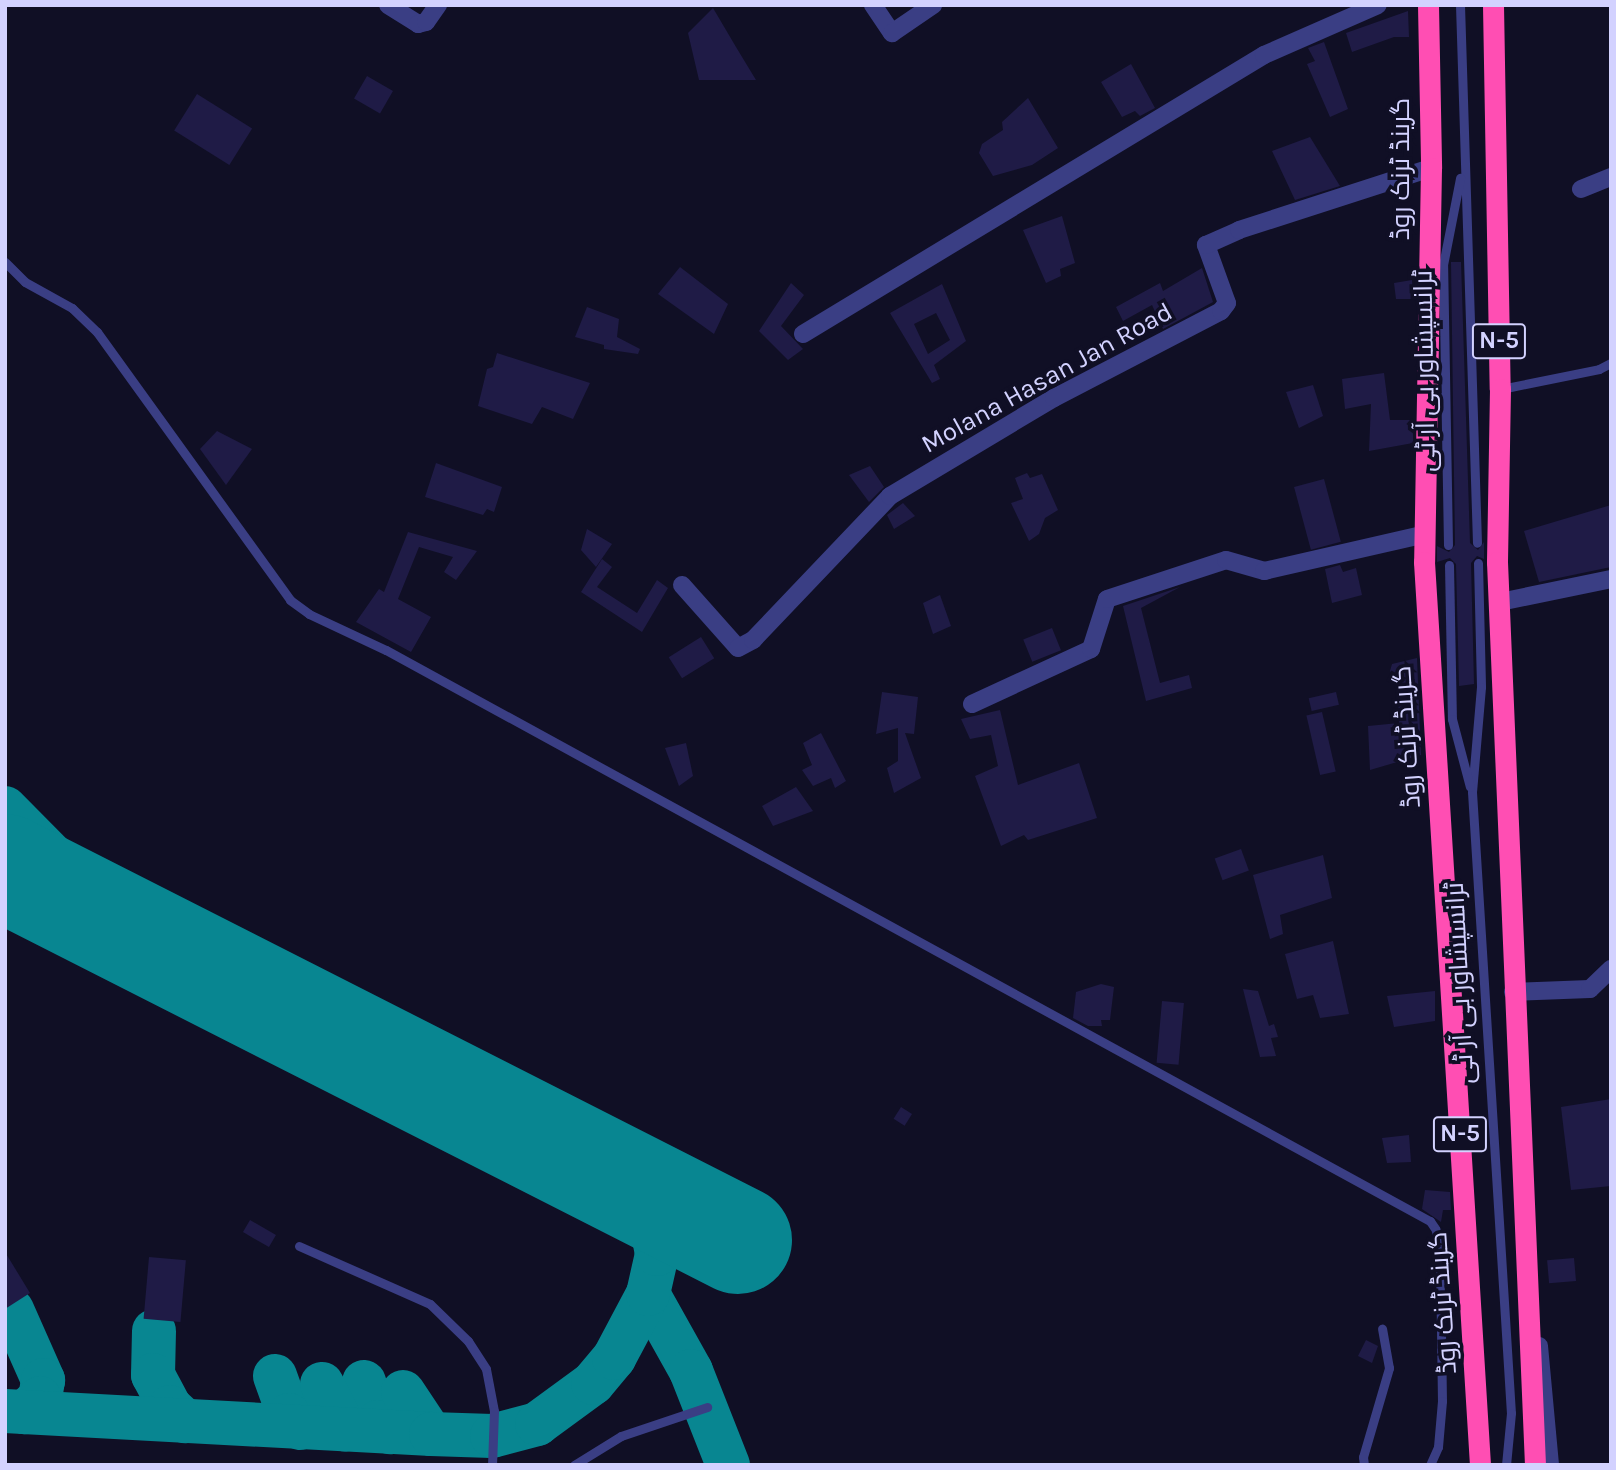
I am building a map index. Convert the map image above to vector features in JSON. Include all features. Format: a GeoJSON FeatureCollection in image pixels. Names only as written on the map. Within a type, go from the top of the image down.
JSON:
{"type":"FeatureCollection","features":[{"type":"Feature","properties":{"kind":"highway","name":"گرینڈ ٹرنک روڈ"},"geometry":{"type":"LineString","coordinates":[[1428,5],[1431,168],[1424,534],[1480,1465]]}},
{"type":"Feature","properties":{"kind":"highway","name":"N-5"},"geometry":{"type":"LineString","coordinates":[[1493,5],[1500,389],[1500,602],[1513,992],[1520,1145],[1547,1464]]}},
{"type":"Feature","properties":{"kind":"street"},"geometry":{"type":"LineString","coordinates":[[388,5],[418,24],[426,22],[438,5]]}},
{"type":"Feature","properties":{"kind":"street"},"geometry":{"type":"LineString","coordinates":[[873,5],[892,33],[933,5]]}},
{"type":"Feature","properties":{"kind":"street"},"geometry":{"type":"LineString","coordinates":[[803,334],[1264,55],[1378,5]]}},
{"type":"Feature","properties":{"kind":"street","name":"Molana Hasan Jan Road"},"geometry":{"type":"LineString","coordinates":[[682,585],[738,648],[753,639],[890,496],[1054,398],[1221,312],[1227,303],[1206,246],[1239,230],[1431,168]]}},
{"type":"Feature","properties":{"kind":"street"},"geometry":{"type":"LineString","coordinates":[[1581,189],[1611,177]]}},
{"type":"Feature","properties":{"kind":"street"},"geometry":{"type":"LineString","coordinates":[[972,704],[1091,649],[1108,599],[1226,559],[1264,571],[1424,534]]}},
{"type":"Feature","properties":{"kind":"street"},"geometry":{"type":"LineString","coordinates":[[1500,602],[1611,579]]}},
{"type":"Feature","properties":{"kind":"street"},"geometry":{"type":"LineString","coordinates":[[1513,992],[1590,989],[1611,969]]}},
{"type":"Feature","properties":{"kind":"lane","name":"ٹرانسپشاور بی آر ٹی"},"geometry":{"type":"LineString","coordinates":[[1460,5],[1462,156],[1477,542]]}},
{"type":"Feature","properties":{"kind":"lane","name":"ٹرانسپشاور بی آر ٹی"},"geometry":{"type":"LineString","coordinates":[[1448,545],[1443,265],[1462,156]]}},
{"type":"Feature","properties":{"kind":"lane"},"geometry":{"type":"LineString","coordinates":[[5,262],[25,282],[72,308],[97,332],[290,600],[309,614],[411,663],[1430,1222],[1439,1242],[1441,1401],[1438,1447],[1430,1465]]}},
{"type":"Feature","properties":{"kind":"lane"},"geometry":{"type":"LineString","coordinates":[[1500,389],[1540,383],[1611,363]]}},
{"type":"Feature","properties":{"kind":"lane","name":"ٹرانسپشاور بی آر ٹی"},"geometry":{"type":"LineString","coordinates":[[1478,563],[1481,687],[1472,792],[1511,1413],[1506,1465]]}},
{"type":"Feature","properties":{"kind":"lane","name":"ٹرانسپشاور بی آر ٹی"},"geometry":{"type":"LineString","coordinates":[[1449,565],[1452,719],[1472,792]]}},
{"type":"Feature","properties":{"kind":"lane"},"geometry":{"type":"LineString","coordinates":[[299,1246],[430,1304],[467,1342],[486,1369],[494,1411],[492,1465]]}},
{"type":"Feature","properties":{"kind":"lane"},"geometry":{"type":"LineString","coordinates":[[1364,1465],[1363,1457],[1389,1368],[1382,1329]]}},
{"type":"Feature","properties":{"kind":"lane"},"geometry":{"type":"LineString","coordinates":[[574,1465],[621,1436],[707,1407]]}},
{"type":"Feature","properties":{"kind":"building"},"geometry":{"type":"Polygon","coordinates":[[[713,8],[756,80],[699,80],[688,33],[713,8]]]}},
{"type":"Feature","properties":{"kind":"building"},"geometry":{"type":"Polygon","coordinates":[[[1408,11],[1409,37],[1394,37],[1352,52],[1346,33],[1408,11]]]}},
{"type":"Feature","properties":{"kind":"building"},"geometry":{"type":"Polygon","coordinates":[[[1324,42],[1348,109],[1330,117],[1307,64],[1315,61],[1308,48],[1324,42]]]}},
{"type":"Feature","properties":{"kind":"building"},"geometry":{"type":"Polygon","coordinates":[[[1131,64],[1155,108],[1140,116],[1135,111],[1122,117],[1101,82],[1131,64]]]}},
{"type":"Feature","properties":{"kind":"building"},"geometry":{"type":"Polygon","coordinates":[[[367,76],[393,91],[380,114],[354,99],[367,76]]]}},
{"type":"Feature","properties":{"kind":"building"},"geometry":{"type":"Polygon","coordinates":[[[197,94],[252,128],[229,165],[174,130],[197,94]]]}},
{"type":"Feature","properties":{"kind":"building"},"geometry":{"type":"Polygon","coordinates":[[[1028,98],[1058,148],[1032,165],[993,176],[979,153],[982,144],[1003,130],[1002,122],[1028,98]]]}},
{"type":"Feature","properties":{"kind":"building"},"geometry":{"type":"Polygon","coordinates":[[[1310,137],[1340,186],[1295,200],[1272,151],[1310,137]]]}},
{"type":"Feature","properties":{"kind":"building"},"geometry":{"type":"Polygon","coordinates":[[[1062,216],[1075,263],[1060,269],[1061,276],[1046,283],[1023,230],[1062,216]]]}},
{"type":"Feature","properties":{"kind":"building"},"geometry":{"type":"Polygon","coordinates":[[[1451,262],[1461,262],[1470,543],[1478,550],[1484,542],[1484,559],[1477,556],[1471,563],[1474,684],[1459,686],[1456,564],[1450,558],[1437,562],[1437,546],[1449,552],[1455,545],[1451,262]]]}},
{"type":"Feature","properties":{"kind":"building"},"geometry":{"type":"Polygon","coordinates":[[[680,267],[728,304],[714,334],[658,294],[680,267]]]}},
{"type":"Feature","properties":{"kind":"building"},"geometry":{"type":"Polygon","coordinates":[[[1202,268],[1213,302],[1163,329],[1152,305],[1123,321],[1116,307],[1160,283],[1163,291],[1202,268]]]}},
{"type":"Feature","properties":{"kind":"building"},"geometry":{"type":"Polygon","coordinates":[[[1412,280],[1413,299],[1396,299],[1394,283],[1412,280]]]}},
{"type":"Feature","properties":{"kind":"building"},"geometry":{"type":"Polygon","coordinates":[[[791,283],[804,295],[781,326],[803,349],[788,360],[759,331],[791,283]]]}},
{"type":"Feature","properties":{"kind":"building"},"geometry":{"type":"Polygon","coordinates":[[[942,284],[966,341],[934,365],[940,379],[932,383],[890,313],[942,284]],[[936,313],[914,324],[928,354],[950,340],[936,313]]]}},
{"type":"Feature","properties":{"kind":"building"},"geometry":{"type":"Polygon","coordinates":[[[587,307],[619,319],[617,337],[640,349],[638,354],[604,349],[604,345],[575,337],[587,307]]]}},
{"type":"Feature","properties":{"kind":"building"},"geometry":{"type":"Polygon","coordinates":[[[497,353],[590,383],[573,419],[542,407],[532,424],[478,406],[487,369],[493,367],[497,353]]]}},
{"type":"Feature","properties":{"kind":"building"},"geometry":{"type":"Polygon","coordinates":[[[1384,373],[1390,420],[1413,420],[1413,443],[1369,451],[1371,404],[1345,409],[1342,379],[1384,373]]]}},
{"type":"Feature","properties":{"kind":"building"},"geometry":{"type":"Polygon","coordinates":[[[1313,385],[1323,416],[1299,428],[1286,392],[1313,385]]]}},
{"type":"Feature","properties":{"kind":"building"},"geometry":{"type":"Polygon","coordinates":[[[217,431],[252,449],[226,485],[200,449],[217,431]]]}},
{"type":"Feature","properties":{"kind":"building"},"geometry":{"type":"Polygon","coordinates":[[[436,463],[502,487],[494,512],[487,509],[483,515],[425,497],[436,463]]]}},
{"type":"Feature","properties":{"kind":"building"},"geometry":{"type":"Polygon","coordinates":[[[870,466],[884,487],[869,502],[849,475],[870,466]]]}},
{"type":"Feature","properties":{"kind":"building"},"geometry":{"type":"Polygon","coordinates":[[[1027,473],[1030,478],[1042,474],[1058,510],[1045,518],[1039,534],[1029,541],[1011,503],[1023,499],[1015,478],[1027,473]]]}},
{"type":"Feature","properties":{"kind":"building"},"geometry":{"type":"Polygon","coordinates":[[[1324,479],[1341,542],[1311,550],[1294,487],[1324,479]]]}},
{"type":"Feature","properties":{"kind":"building"},"geometry":{"type":"Polygon","coordinates":[[[903,503],[915,516],[894,529],[887,515],[903,503]]]}},
{"type":"Feature","properties":{"kind":"building"},"geometry":{"type":"Polygon","coordinates":[[[1611,505],[1611,567],[1539,582],[1524,531],[1611,505]]]}},
{"type":"Feature","properties":{"kind":"building"},"geometry":{"type":"Polygon","coordinates":[[[587,529],[612,544],[596,567],[581,550],[587,529]]]}},
{"type":"Feature","properties":{"kind":"building"},"geometry":{"type":"Polygon","coordinates":[[[408,532],[477,551],[456,580],[444,572],[453,557],[419,547],[398,599],[431,617],[411,652],[356,622],[379,589],[384,592],[408,532]]]}},
{"type":"Feature","properties":{"kind":"building"},"geometry":{"type":"Polygon","coordinates":[[[602,559],[612,567],[597,587],[637,613],[657,580],[668,588],[642,632],[581,592],[602,559]]]}},
{"type":"Feature","properties":{"kind":"building"},"geometry":{"type":"Polygon","coordinates":[[[1340,565],[1343,572],[1356,568],[1362,595],[1332,603],[1325,569],[1340,565]]]}},
{"type":"Feature","properties":{"kind":"building"},"geometry":{"type":"Polygon","coordinates":[[[1180,587],[1141,608],[1160,683],[1189,675],[1192,688],[1146,701],[1123,606],[1180,587]]]}},
{"type":"Feature","properties":{"kind":"building"},"geometry":{"type":"Polygon","coordinates":[[[940,595],[951,626],[933,634],[923,603],[940,595]]]}},
{"type":"Feature","properties":{"kind":"building"},"geometry":{"type":"Polygon","coordinates":[[[1052,628],[1061,650],[1032,662],[1023,640],[1052,628]]]}},
{"type":"Feature","properties":{"kind":"building"},"geometry":{"type":"Polygon","coordinates":[[[701,637],[714,658],[682,678],[669,657],[701,637]]]}},
{"type":"Feature","properties":{"kind":"building"},"geometry":{"type":"Polygon","coordinates":[[[1417,658],[1421,755],[1370,770],[1368,726],[1399,723],[1398,682],[1390,671],[1392,664],[1417,658]]]}},
{"type":"Feature","properties":{"kind":"building"},"geometry":{"type":"Polygon","coordinates":[[[882,692],[918,697],[914,734],[905,733],[921,778],[894,793],[887,768],[898,761],[898,728],[876,734],[882,692]]]}},
{"type":"Feature","properties":{"kind":"building"},"geometry":{"type":"Polygon","coordinates":[[[1336,692],[1339,705],[1312,711],[1309,698],[1336,692]]]}},
{"type":"Feature","properties":{"kind":"building"},"geometry":{"type":"Polygon","coordinates":[[[1000,710],[1018,785],[1079,763],[1097,818],[1028,840],[1024,835],[1001,846],[975,776],[998,766],[991,735],[970,739],[961,719],[1000,710]]]}},
{"type":"Feature","properties":{"kind":"building"},"geometry":{"type":"Polygon","coordinates":[[[1322,712],[1336,771],[1320,775],[1306,716],[1322,712]]]}},
{"type":"Feature","properties":{"kind":"building"},"geometry":{"type":"Polygon","coordinates":[[[821,733],[846,781],[835,788],[831,778],[813,786],[802,770],[812,765],[803,743],[821,733]]]}},
{"type":"Feature","properties":{"kind":"building"},"geometry":{"type":"Polygon","coordinates":[[[686,743],[693,776],[679,786],[665,748],[686,743]]]}},
{"type":"Feature","properties":{"kind":"building"},"geometry":{"type":"Polygon","coordinates":[[[796,787],[813,811],[773,826],[762,806],[796,787]]]}},
{"type":"Feature","properties":{"kind":"building"},"geometry":{"type":"Polygon","coordinates":[[[1241,849],[1249,871],[1223,880],[1215,859],[1241,849]]]}},
{"type":"Feature","properties":{"kind":"building"},"geometry":{"type":"Polygon","coordinates":[[[1323,855],[1332,898],[1280,915],[1283,934],[1270,939],[1253,875],[1323,855]]]}},
{"type":"Feature","properties":{"kind":"building"},"geometry":{"type":"Polygon","coordinates":[[[1333,941],[1349,1014],[1320,1018],[1313,995],[1297,999],[1285,954],[1333,941]]]}},
{"type":"Feature","properties":{"kind":"building"},"geometry":{"type":"Polygon","coordinates":[[[1101,984],[1114,987],[1110,1020],[1101,1020],[1102,1026],[1088,1026],[1073,1018],[1076,992],[1101,984]]]}},
{"type":"Feature","properties":{"kind":"building"},"geometry":{"type":"Polygon","coordinates":[[[1243,989],[1258,991],[1269,1026],[1274,1024],[1278,1037],[1271,1038],[1276,1056],[1260,1057],[1243,989]]]}},
{"type":"Feature","properties":{"kind":"building"},"geometry":{"type":"Polygon","coordinates":[[[1435,991],[1435,1021],[1394,1027],[1387,996],[1435,991]]]}},
{"type":"Feature","properties":{"kind":"building"},"geometry":{"type":"Polygon","coordinates":[[[1162,1001],[1184,1003],[1179,1065],[1157,1063],[1162,1001]]]}},
{"type":"Feature","properties":{"kind":"building"},"geometry":{"type":"Polygon","coordinates":[[[1611,1099],[1611,1186],[1571,1190],[1561,1107],[1611,1099]]]}},
{"type":"Feature","properties":{"kind":"building"},"geometry":{"type":"Polygon","coordinates":[[[901,1107],[912,1114],[905,1126],[894,1119],[901,1107]]]}},
{"type":"Feature","properties":{"kind":"building"},"geometry":{"type":"Polygon","coordinates":[[[1409,1135],[1411,1162],[1387,1163],[1382,1138],[1409,1135]]]}},
{"type":"Feature","properties":{"kind":"building"},"geometry":{"type":"Polygon","coordinates":[[[1425,1190],[1450,1192],[1451,1210],[1443,1210],[1441,1222],[1422,1209],[1425,1190]]]}},
{"type":"Feature","properties":{"kind":"building"},"geometry":{"type":"Polygon","coordinates":[[[250,1220],[276,1235],[269,1247],[243,1232],[250,1220]]]}},
{"type":"Feature","properties":{"kind":"building"},"geometry":{"type":"Polygon","coordinates":[[[5,1252],[30,1293],[5,1309],[5,1252]]]}},
{"type":"Feature","properties":{"kind":"building"},"geometry":{"type":"Polygon","coordinates":[[[149,1257],[186,1260],[180,1322],[144,1319],[149,1257]]]}},
{"type":"Feature","properties":{"kind":"building"},"geometry":{"type":"Polygon","coordinates":[[[1574,1258],[1576,1281],[1549,1283],[1547,1260],[1574,1258]]]}},
{"type":"Feature","properties":{"kind":"building"},"geometry":{"type":"Polygon","coordinates":[[[1366,1340],[1378,1346],[1372,1363],[1358,1356],[1366,1340]]]}},
{"type":"Feature","properties":{"kind":"taxiway"},"geometry":{"type":"LineString","coordinates":[[5,808],[98,902],[143,938]]}},
{"type":"Feature","properties":{"kind":"taxiway"},"geometry":{"type":"LineString","coordinates":[[5,1411],[492,1436],[537,1424],[593,1383],[614,1358],[648,1294],[657,1254],[648,1207],[633,1187]]}},
{"type":"Feature","properties":{"kind":"taxiway"},"geometry":{"type":"LineString","coordinates":[[648,1294],[691,1371],[728,1465]]}},
{"type":"Feature","properties":{"kind":"taxiway"},"geometry":{"type":"LineString","coordinates":[[12,1310],[43,1380],[40,1398],[25,1412]]}},
{"type":"Feature","properties":{"kind":"taxiway"},"geometry":{"type":"LineString","coordinates":[[154,1331],[153,1375],[170,1407],[185,1421]]}},
{"type":"Feature","properties":{"kind":"taxiway"},"geometry":{"type":"LineString","coordinates":[[275,1376],[289,1415],[300,1428]]}},
{"type":"Feature","properties":{"kind":"taxiway"},"geometry":{"type":"LineString","coordinates":[[364,1382],[378,1422],[390,1432]]}},
{"type":"Feature","properties":{"kind":"taxiway"},"geometry":{"type":"LineString","coordinates":[[322,1384],[345,1430]]}},
{"type":"Feature","properties":{"kind":"taxiway"},"geometry":{"type":"LineString","coordinates":[[403,1392],[431,1434]]}},
{"type":"Feature","properties":{"kind":"runway"},"geometry":{"type":"LineString","coordinates":[[5,868],[738,1240]]}}]}
